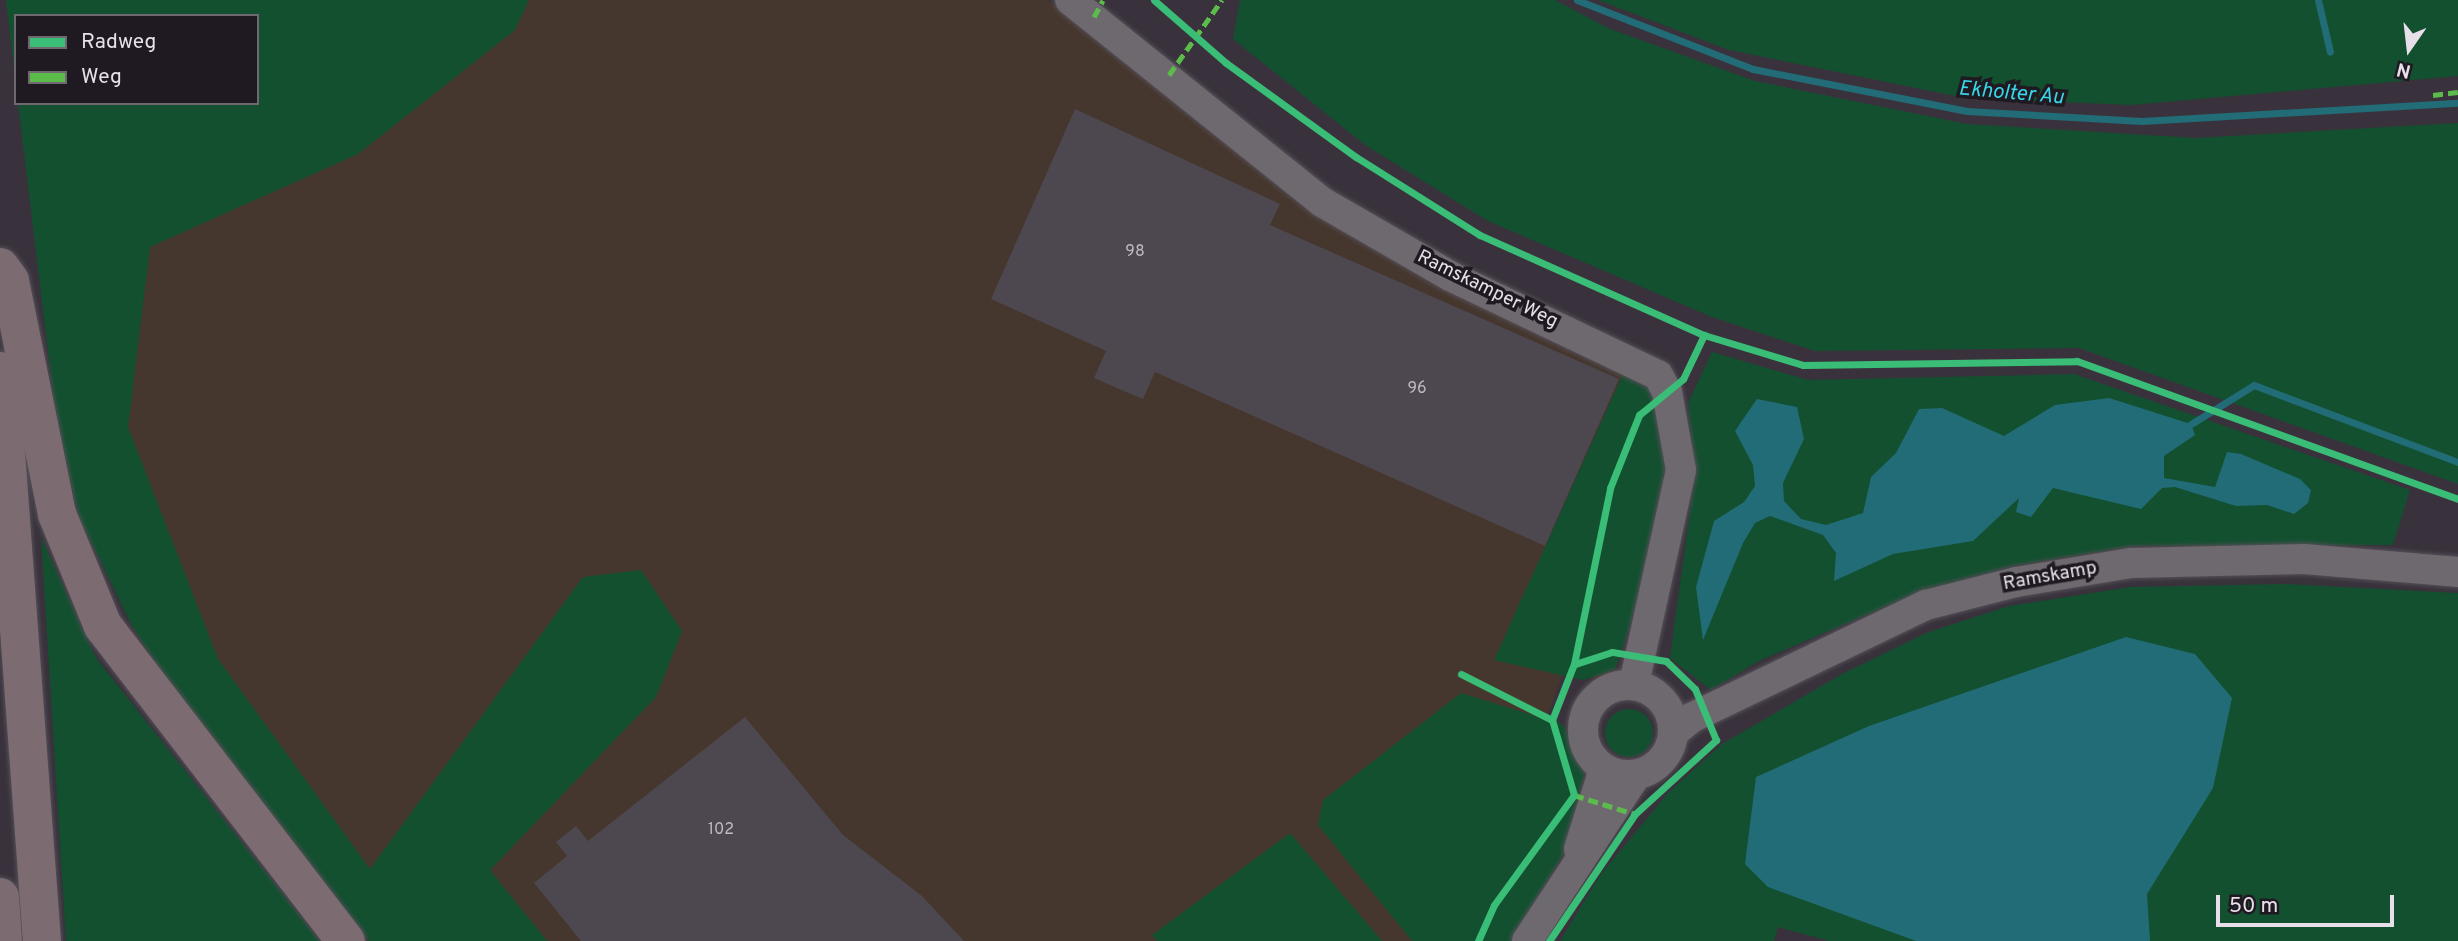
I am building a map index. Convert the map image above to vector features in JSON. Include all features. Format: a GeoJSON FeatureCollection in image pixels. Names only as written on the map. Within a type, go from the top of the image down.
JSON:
{"type":"FeatureCollection","features":[{"type":"Feature","properties":{"kind":"highway"},"geometry":{"type":"LineString","coordinates":[[0,268],[10,281],[57,514],[103,626],[346,941]]}},
{"type":"Feature","properties":{"kind":"highway"},"geometry":{"type":"LineString","coordinates":[[0,371],[42,941]]}},
{"type":"Feature","properties":{"kind":"highway"},"geometry":{"type":"LineString","coordinates":[[0,897],[3,941]]}},
{"type":"Feature","properties":{"kind":"street","name":"Ramskamper Weg"},"geometry":{"type":"LineString","coordinates":[[1070,0],[1322,202],[1450,276],[1658,375],[1667,392],[1681,470],[1634,684]]}},
{"type":"Feature","properties":{"kind":"street","name":"Ramskamp"},"geometry":{"type":"LineString","coordinates":[[1527,941],[1636,775],[1663,760],[1674,732],[1690,718],[1926,605],[2016,582],[2131,563],[2304,559],[2458,572]]}},
{"type":"Feature","properties":{"kind":"street"},"geometry":{"type":"LineString","coordinates":[[1636,775],[1604,769],[1591,757],[1583,722],[1601,693],[1634,684],[1664,701],[1674,732]]}},
{"type":"Feature","properties":{"kind":"street","name":"Ramskamp"},"geometry":{"type":"LineString","coordinates":[[1572,872],[1604,769]]}},
{"type":"Feature","properties":{"kind":"shaded area"},"geometry":{"type":"Polygon","coordinates":[[[529,0],[1048,0],[1261,166],[1650,390],[1615,670],[1601,678],[1562,676],[1548,714],[1564,726],[1585,771],[1513,941],[547,941],[490,870],[656,697],[583,577],[370,870],[218,659],[128,428],[150,247],[358,154],[515,30],[529,0]]]}},
{"type":"Feature","properties":{"kind":"green space"},"geometry":{"type":"Polygon","coordinates":[[[6,0],[529,0],[515,30],[358,154],[150,247],[128,427],[218,659],[370,869],[583,577],[641,570],[682,631],[656,697],[490,870],[547,941],[369,941],[211,748],[132,626],[79,517],[58,434],[18,105],[259,105],[259,14],[14,14],[14,68],[6,0]]]}},
{"type":"Feature","properties":{"kind":"green space"},"geometry":{"type":"Polygon","coordinates":[[[1240,0],[1555,0],[1610,29],[1755,81],[1967,124],[2196,138],[2458,123],[2458,484],[2079,348],[1815,351],[1712,317],[1488,221],[1365,145],[1233,39],[1240,0]]]}},
{"type":"Feature","properties":{"kind":"green space"},"geometry":{"type":"Polygon","coordinates":[[[1598,0],[2458,0],[2458,76],[2131,105],[1965,98],[1729,50],[1598,0]]]}},
{"type":"Feature","properties":{"kind":"green space"},"geometry":{"type":"Polygon","coordinates":[[[1712,352],[1808,380],[2074,374],[2410,490],[2393,545],[2135,546],[2012,566],[1918,593],[1759,661],[1711,690],[1670,658],[1694,482],[1688,403],[1712,352]]]}},
{"type":"Feature","properties":{"kind":"green space"},"geometry":{"type":"Polygon","coordinates":[[[1623,374],[1650,390],[1664,424],[1669,470],[1659,543],[1615,670],[1583,680],[1494,660],[1623,374]]]}},
{"type":"Feature","properties":{"kind":"green space"},"geometry":{"type":"Polygon","coordinates":[[[41,537],[96,658],[320,941],[66,941],[41,537]]]}},
{"type":"Feature","properties":{"kind":"green space"},"geometry":{"type":"Polygon","coordinates":[[[2286,584],[2458,593],[2458,941],[1829,941],[1778,927],[1774,941],[1560,941],[1601,874],[1668,793],[1722,744],[1842,674],[1926,633],[2009,606],[2130,587],[2286,584]]]}},
{"type":"Feature","properties":{"kind":"green space"},"geometry":{"type":"Polygon","coordinates":[[[1461,693],[1542,718],[1548,714],[1564,726],[1585,771],[1571,841],[1513,941],[1412,941],[1318,825],[1323,800],[1461,693]]]}},
{"type":"Feature","properties":{"kind":"green space"},"geometry":{"type":"Polygon","coordinates":[[[1629,709],[1638,710],[1646,716],[1652,724],[1652,742],[1646,750],[1638,756],[1629,757],[1620,756],[1612,750],[1606,742],[1605,733],[1606,724],[1612,716],[1620,710],[1629,709]]]}},
{"type":"Feature","properties":{"kind":"green space"},"geometry":{"type":"Polygon","coordinates":[[[1290,833],[1382,941],[1157,941],[1152,935],[1290,833]]]}},
{"type":"Feature","properties":{"kind":"water"},"geometry":{"type":"Polygon","coordinates":[[[2109,398],[2191,424],[2195,435],[2164,456],[2164,478],[2215,487],[2227,452],[2241,454],[2300,479],[2311,490],[2308,503],[2294,514],[2267,505],[2236,506],[2175,487],[2162,488],[2141,509],[2053,488],[2031,517],[2016,512],[2019,498],[1973,541],[1893,554],[1834,581],[1836,553],[1823,535],[1770,516],[1755,523],[1743,543],[1703,640],[1696,587],[1714,521],[1744,502],[1755,486],[1753,465],[1735,431],[1757,399],[1797,407],[1804,439],[1783,483],[1784,501],[1801,519],[1826,525],[1863,513],[1871,477],[1896,453],[1919,409],[1942,408],[2004,436],[2055,405],[2109,398]]]}},
{"type":"Feature","properties":{"kind":"water"},"geometry":{"type":"Polygon","coordinates":[[[2126,637],[2195,654],[2232,698],[2213,788],[2147,894],[2150,941],[1916,941],[1768,887],[1745,864],[1756,777],[1869,726],[2126,637]]]}},
{"type":"Feature","properties":{"kind":"building"},"geometry":{"type":"Polygon","coordinates":[[[1075,109],[1280,204],[1270,225],[1619,379],[1545,546],[1155,372],[1143,399],[1094,378],[1106,351],[991,299],[1075,109]]]}},
{"type":"Feature","properties":{"kind":"building"},"geometry":{"type":"Polygon","coordinates":[[[745,717],[843,835],[922,896],[964,941],[581,941],[534,883],[567,856],[556,842],[576,826],[588,841],[745,717]]]}},
{"type":"Feature","properties":{"kind":"waterway","name":"Ekholter Au"},"geometry":{"type":"LineString","coordinates":[[1577,0],[1753,69],[1967,111],[2142,121],[2458,103]]}},
{"type":"Feature","properties":{"kind":"waterway"},"geometry":{"type":"LineString","coordinates":[[2318,0],[2330,52]]}},
{"type":"Feature","properties":{"kind":"waterway"},"geometry":{"type":"LineString","coordinates":[[2191,424],[2254,385],[2458,462]]}},
{"type":"Feature","properties":{"kind":"marked path"},"geometry":{"type":"LineString","coordinates":[[1094,17],[1103,0]]}},
{"type":"Feature","properties":{"kind":"marked path"},"geometry":{"type":"LineString","coordinates":[[1169,75],[1222,0]]}},
{"type":"Feature","properties":{"kind":"marked path"},"geometry":{"type":"LineString","coordinates":[[2433,95],[2458,92]]}},
{"type":"Feature","properties":{"kind":"marked path"},"geometry":{"type":"LineString","coordinates":[[1574,795],[1635,814]]}},
{"type":"Feature","properties":{"kind":"cycle path"},"geometry":{"type":"LineString","coordinates":[[1154,0],[1226,63],[1356,157],[1480,235],[1704,335],[1803,365],[2077,361],[2458,499]]}},
{"type":"Feature","properties":{"kind":"cycle path"},"geometry":{"type":"LineString","coordinates":[[1478,941],[1494,905],[1574,795],[1552,720],[1574,664],[1610,488],[1639,415],[1683,379],[1704,335]]}},
{"type":"Feature","properties":{"kind":"cycle path"},"geometry":{"type":"LineString","coordinates":[[1549,941],[1635,814],[1716,740],[1695,689],[1666,661],[1612,652],[1574,664]]}},
{"type":"Feature","properties":{"kind":"cycle path"},"geometry":{"type":"LineString","coordinates":[[1461,674],[1552,720]]}}]}
